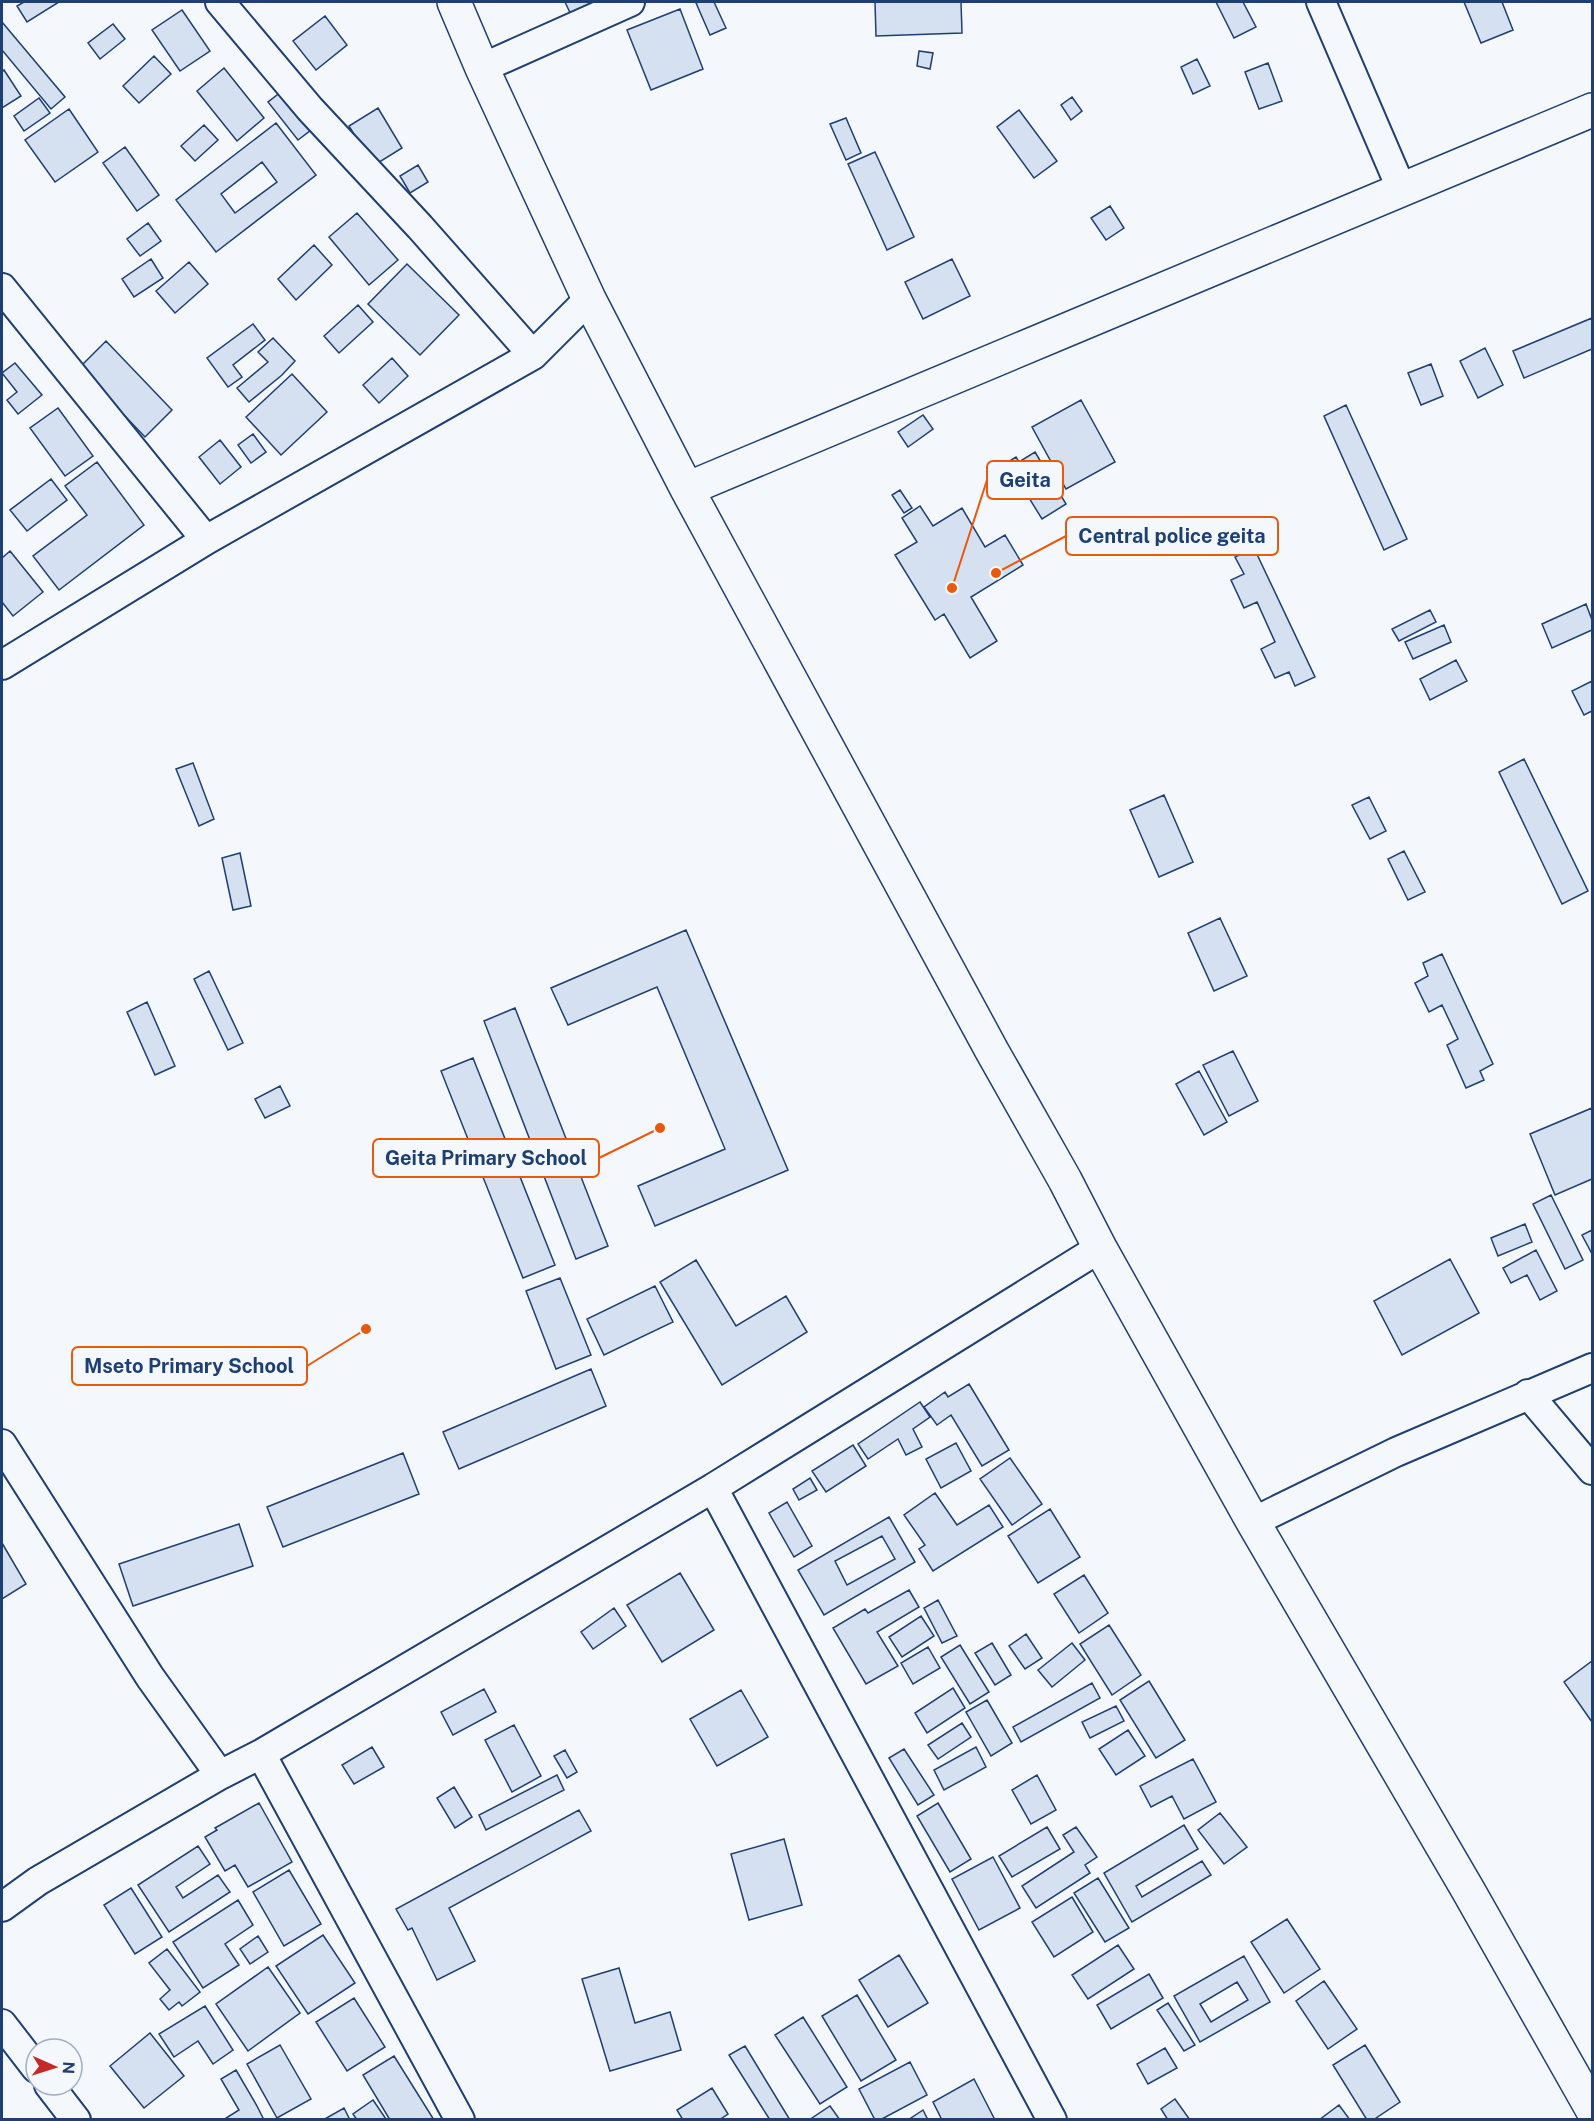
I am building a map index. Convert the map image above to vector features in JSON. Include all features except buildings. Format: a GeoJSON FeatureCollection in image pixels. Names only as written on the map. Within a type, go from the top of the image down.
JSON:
{"type":"FeatureCollection","features":[{"type":"Feature","properties":{"kind":"street"},"geometry":{"type":"LineString","coordinates":[[219,2],[310,109],[420,227],[533,354]]}},
{"type":"Feature","properties":{"kind":"street"},"geometry":{"type":"LineString","coordinates":[[454,2],[482,68],[589,299],[687,489],[987,1041],[1065,1179],[1100,1248],[1253,1522],[1593,2109]]}},
{"type":"Feature","properties":{"kind":"street"},"geometry":{"type":"LineString","coordinates":[[482,68],[630,2]]}},
{"type":"Feature","properties":{"kind":"street"},"geometry":{"type":"LineString","coordinates":[[1323,2],[1401,188]]}},
{"type":"Feature","properties":{"kind":"street"},"geometry":{"type":"LineString","coordinates":[[687,489],[934,387],[1176,282],[1593,110]]}},
{"type":"Feature","properties":{"kind":"street"},"geometry":{"type":"LineString","coordinates":[[2,288],[206,540]]}},
{"type":"Feature","properties":{"kind":"street"},"geometry":{"type":"LineString","coordinates":[[2,666],[206,540],[533,354],[589,299]]}},
{"type":"Feature","properties":{"kind":"street"},"geometry":{"type":"LineString","coordinates":[[2,1908],[38,1881],[220,1775],[261,1754],[713,1488],[1100,1248]]}},
{"type":"Feature","properties":{"kind":"street"},"geometry":{"type":"LineString","coordinates":[[1253,1522],[1396,1452],[1593,1368]]}},
{"type":"Feature","properties":{"kind":"street"},"geometry":{"type":"LineString","coordinates":[[1528,1394],[1593,1470]]}},
{"type":"Feature","properties":{"kind":"street"},"geometry":{"type":"LineString","coordinates":[[2,1444],[150,1677],[220,1775]]}},
{"type":"Feature","properties":{"kind":"street"},"geometry":{"type":"LineString","coordinates":[[713,1488],[1052,2120]]}},
{"type":"Feature","properties":{"kind":"street"},"geometry":{"type":"LineString","coordinates":[[261,1754],[460,2120]]}},
{"type":"Feature","properties":{"kind":"street"},"geometry":{"type":"LineString","coordinates":[[2,2024],[24,2052]]}},
{"type":"Feature","properties":{"kind":"street"},"geometry":{"type":"LineString","coordinates":[[58,2097],[76,2120]]}},
{"type":"Feature","properties":{"kind":"place","name":"Central police geita"},"geometry":{"type":"Point","coordinates":[996,573]}},
{"type":"Feature","properties":{"kind":"place","name":"Geita"},"geometry":{"type":"Point","coordinates":[952,588]}},
{"type":"Feature","properties":{"kind":"place","name":"Geita Primary School"},"geometry":{"type":"Point","coordinates":[660,1128]}},
{"type":"Feature","properties":{"kind":"place","name":"Mseto Primary School"},"geometry":{"type":"Point","coordinates":[366,1329]}}]}
